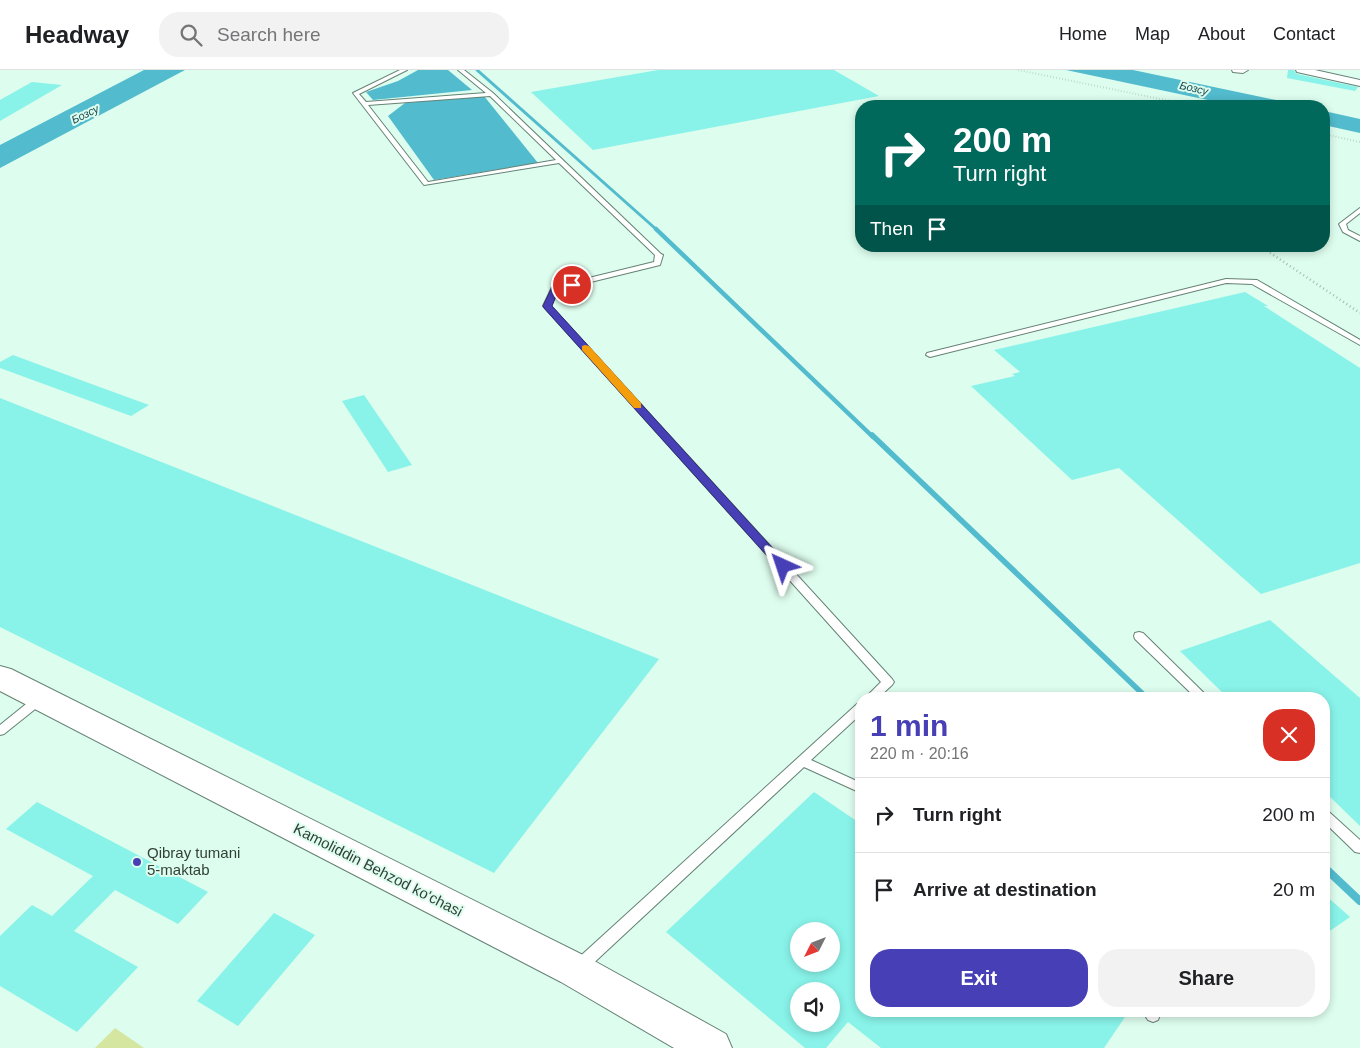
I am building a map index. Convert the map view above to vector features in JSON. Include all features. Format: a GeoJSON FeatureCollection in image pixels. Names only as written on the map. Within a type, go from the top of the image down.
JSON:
{"type":"FeatureCollection","features":[{"type":"Feature","properties":{"kind":"main road","name":"Kamoliddin Behzod ko'chasi"},"geometry":{"type":"LineString","coordinates":[[0,677],[575,970],[712,1048]]}},
{"type":"Feature","properties":{"kind":"street"},"geometry":{"type":"LineString","coordinates":[[1237,70],[1243,70]]}},
{"type":"Feature","properties":{"kind":"street"},"geometry":{"type":"LineString","coordinates":[[1301,70],[1360,83]]}},
{"type":"Feature","properties":{"kind":"lane"},"geometry":{"type":"LineString","coordinates":[[404,70],[356,93],[426,184],[560,161]]}},
{"type":"Feature","properties":{"kind":"lane"},"geometry":{"type":"LineString","coordinates":[[461,70],[491,94],[659,255],[657,264],[555,289],[547,306],[888,682],[877,692]]}},
{"type":"Feature","properties":{"kind":"lane"},"geometry":{"type":"LineString","coordinates":[[364,104],[491,94]]}},
{"type":"Feature","properties":{"kind":"lane"},"geometry":{"type":"LineString","coordinates":[[1360,210],[1342,224],[1345,231],[1360,239]]}},
{"type":"Feature","properties":{"kind":"lane"},"geometry":{"type":"LineString","coordinates":[[930,355],[1226,281],[1254,282],[1360,343]]}},
{"type":"Feature","properties":{"kind":"lane"},"geometry":{"type":"LineString","coordinates":[[1139,636],[1197,692]]}},
{"type":"Feature","properties":{"kind":"lane"},"geometry":{"type":"LineString","coordinates":[[0,731],[41,698]]}},
{"type":"Feature","properties":{"kind":"lane"},"geometry":{"type":"LineString","coordinates":[[575,970],[855,712]]}},
{"type":"Feature","properties":{"kind":"lane"},"geometry":{"type":"LineString","coordinates":[[802,761],[855,785]]}},
{"type":"Feature","properties":{"kind":"lane"},"geometry":{"type":"LineString","coordinates":[[1330,820],[1360,848]]}},
{"type":"Feature","properties":{"kind":"path"},"geometry":{"type":"LineString","coordinates":[[1018,70],[1166,100]]}},
{"type":"Feature","properties":{"kind":"path"},"geometry":{"type":"LineString","coordinates":[[1330,135],[1360,142]]}},
{"type":"Feature","properties":{"kind":"path"},"geometry":{"type":"LineString","coordinates":[[1269,252],[1360,313]]}},
{"type":"Feature","properties":{"kind":"green space"},"geometry":{"type":"Polygon","coordinates":[[[115,1028],[144,1048],[95,1048],[115,1028]]]}},
{"type":"Feature","properties":{"kind":"water","name":"Бозсу"},"geometry":{"type":"Polygon","coordinates":[[[144,70],[185,70],[0,168],[0,145],[144,70]]]}},
{"type":"Feature","properties":{"kind":"water"},"geometry":{"type":"Polygon","coordinates":[[[418,70],[448,70],[472,90],[373,100],[366,92],[398,81],[418,70]]]}},
{"type":"Feature","properties":{"kind":"water","name":"Бозсу"},"geometry":{"type":"Polygon","coordinates":[[[1066,70],[1133,70],[1276,100],[1208,100],[1066,70]]]}},
{"type":"Feature","properties":{"kind":"water"},"geometry":{"type":"Polygon","coordinates":[[[484,96],[538,163],[434,180],[388,116],[405,103],[484,96]]]}},
{"type":"Feature","properties":{"kind":"water"},"geometry":{"type":"Polygon","coordinates":[[[1330,112],[1360,119],[1360,133],[1330,126],[1330,112]]]}},
{"type":"Feature","properties":{"kind":"building"},"geometry":{"type":"Polygon","coordinates":[[[658,70],[834,70],[879,96],[593,150],[531,92],[658,70]]]}},
{"type":"Feature","properties":{"kind":"building"},"geometry":{"type":"Polygon","coordinates":[[[1288,70],[1294,70],[1297,74],[1358,87],[1355,91],[1287,78],[1288,70]]]}},
{"type":"Feature","properties":{"kind":"building"},"geometry":{"type":"Polygon","coordinates":[[[32,82],[62,85],[0,121],[0,100],[32,82]]]}},
{"type":"Feature","properties":{"kind":"building"},"geometry":{"type":"Polygon","coordinates":[[[1245,292],[1360,368],[1360,563],[1261,594],[1119,468],[1072,480],[971,386],[1015,376],[1012,374],[1020,372],[994,350],[1245,292]]]}},
{"type":"Feature","properties":{"kind":"building"},"geometry":{"type":"Polygon","coordinates":[[[13,355],[149,405],[131,416],[0,368],[0,362],[13,355]]]}},
{"type":"Feature","properties":{"kind":"building"},"geometry":{"type":"Polygon","coordinates":[[[364,395],[412,465],[388,472],[342,401],[364,395]]]}},
{"type":"Feature","properties":{"kind":"building"},"geometry":{"type":"Polygon","coordinates":[[[0,398],[659,659],[494,873],[0,627],[0,398]]]}},
{"type":"Feature","properties":{"kind":"building"},"geometry":{"type":"Polygon","coordinates":[[[1270,620],[1360,698],[1360,826],[1330,797],[1330,692],[1222,692],[1180,651],[1270,620]]]}},
{"type":"Feature","properties":{"kind":"building"},"geometry":{"type":"Polygon","coordinates":[[[814,792],[855,820],[855,1017],[1125,1017],[1104,1048],[881,1048],[848,1022],[840,1031],[840,982],[790,982],[790,1032],[840,1032],[826,1048],[805,1048],[666,932],[814,792]]]}},
{"type":"Feature","properties":{"kind":"building"},"geometry":{"type":"Polygon","coordinates":[[[37,802],[208,892],[178,924],[115,890],[74,931],[138,967],[77,1032],[0,986],[0,936],[32,905],[52,916],[93,876],[6,829],[37,802]]]}},
{"type":"Feature","properties":{"kind":"building"},"geometry":{"type":"Polygon","coordinates":[[[1330,899],[1350,917],[1330,931],[1330,899]]]}},
{"type":"Feature","properties":{"kind":"building"},"geometry":{"type":"Polygon","coordinates":[[[274,913],[315,935],[238,1026],[197,1001],[274,913]]]}},
{"type":"Feature","properties":{"kind":"waterway"},"geometry":{"type":"LineString","coordinates":[[477,70],[657,230]]}},
{"type":"Feature","properties":{"kind":"waterway"},"geometry":{"type":"LineString","coordinates":[[656,229],[873,437]]}},
{"type":"Feature","properties":{"kind":"waterway"},"geometry":{"type":"LineString","coordinates":[[872,435],[1141,692]]}},
{"type":"Feature","properties":{"kind":"waterway"},"geometry":{"type":"LineString","coordinates":[[1330,873],[1360,901]]}},
{"type":"Feature","properties":{"kind":"slow traffic"},"geometry":{"type":"LineString","coordinates":[[585,348],[637,406]]}},
{"type":"Feature","properties":{"kind":"place","name":"Qibray tumani 5-maktab"},"geometry":{"type":"Point","coordinates":[137,862]}},
{"type":"Feature","properties":{"kind":"route"},"geometry":{"type":"LineString","coordinates":[[572,285],[555,289],[547,306],[783,566]]}}]}
